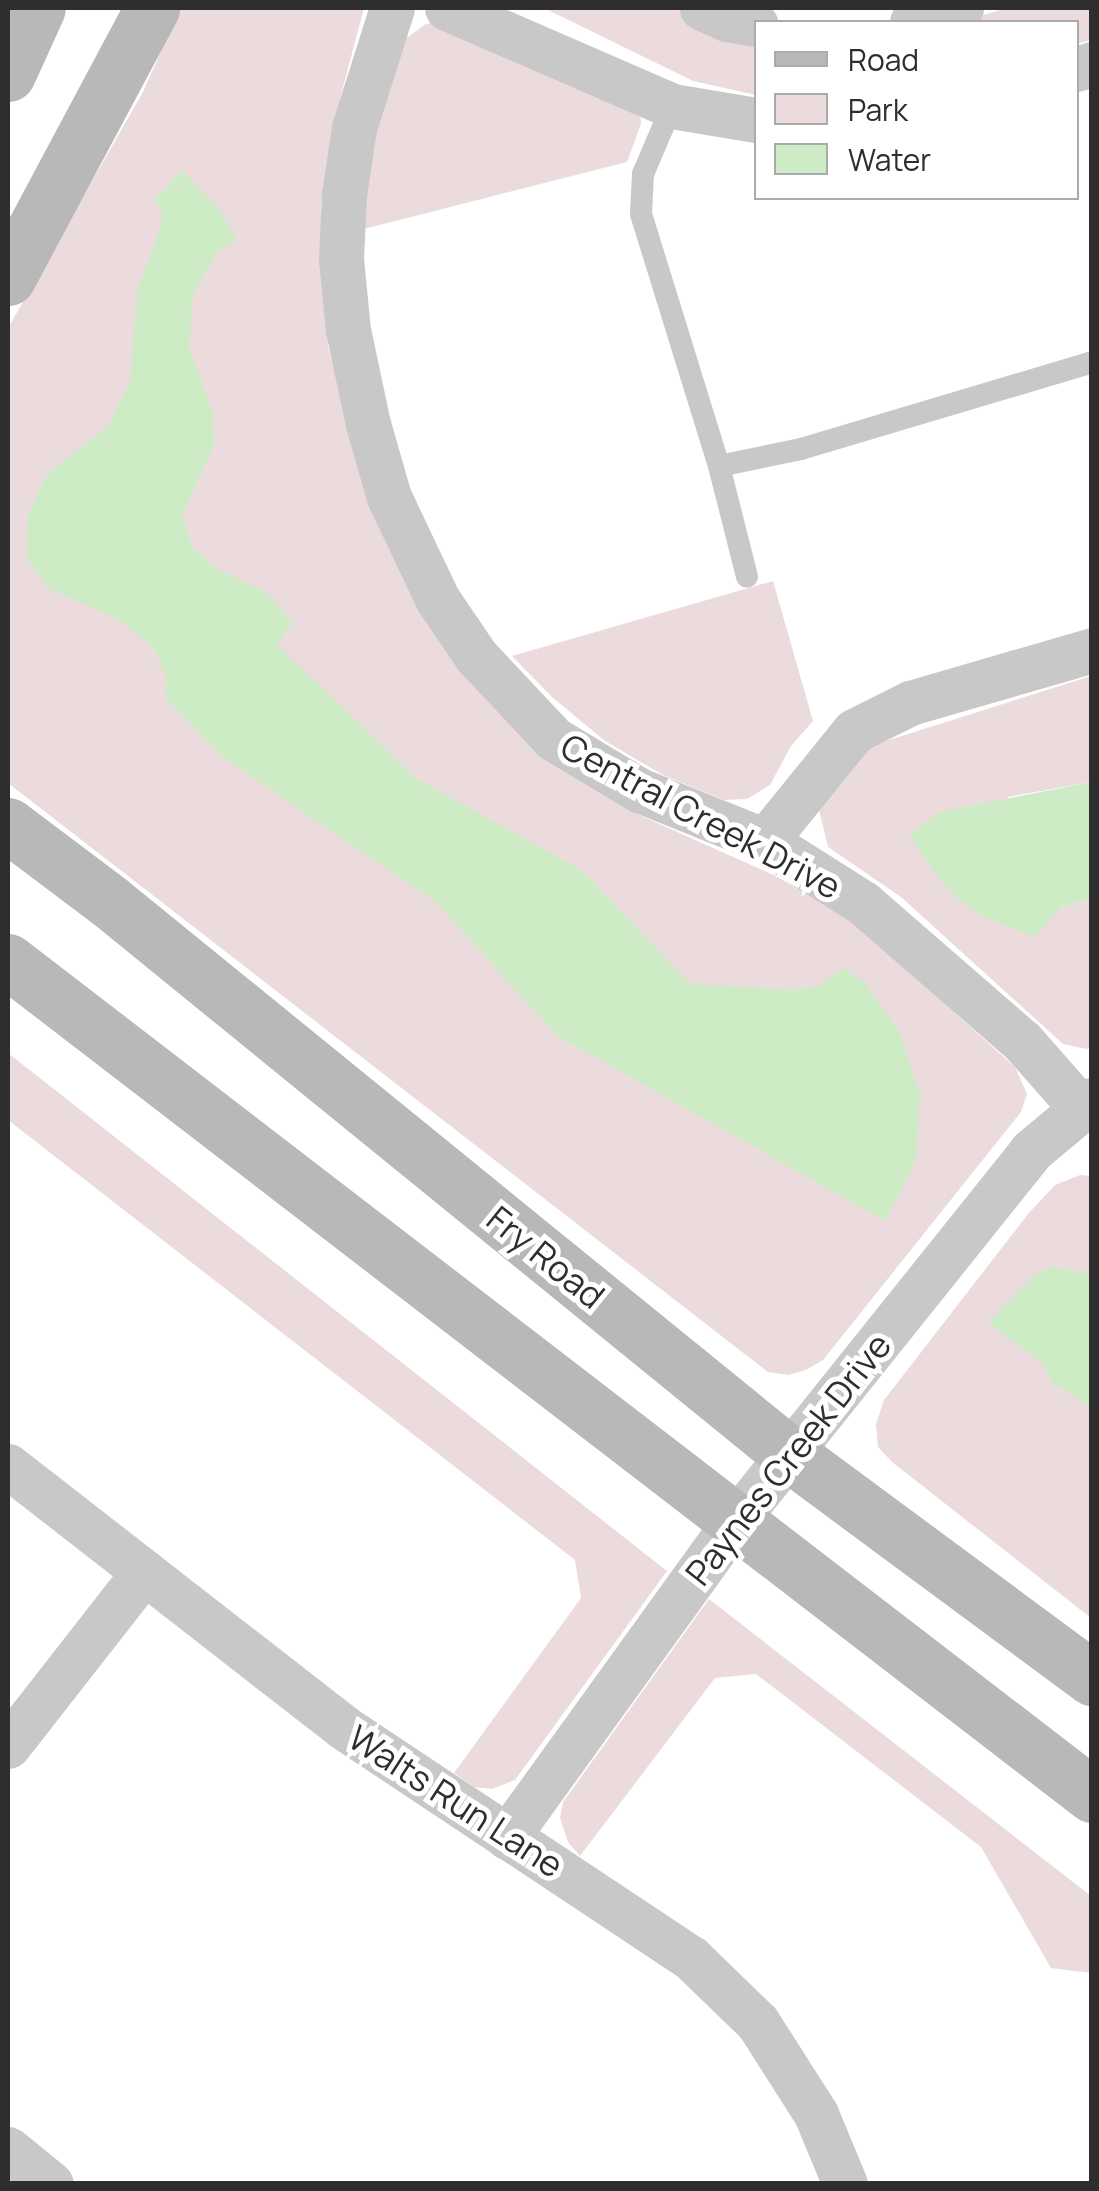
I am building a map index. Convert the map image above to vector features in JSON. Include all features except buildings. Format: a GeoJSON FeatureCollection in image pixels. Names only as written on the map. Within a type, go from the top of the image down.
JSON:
{"type":"FeatureCollection","features":[{"type":"Feature","properties":{"kind":"main road"},"geometry":{"type":"LineString","coordinates":[[8,74],[38,8]]}},
{"type":"Feature","properties":{"kind":"main road"},"geometry":{"type":"LineString","coordinates":[[8,278],[152,8]]}},
{"type":"Feature","properties":{"kind":"main road","name":"Fry Road"},"geometry":{"type":"LineString","coordinates":[[8,825],[109,901],[788,1454],[1092,1678]]}},
{"type":"Feature","properties":{"kind":"main road"},"geometry":{"type":"LineString","coordinates":[[8,961],[1092,1795]]}},
{"type":"Feature","properties":{"kind":"street","name":"Central Creek Drive"},"geometry":{"type":"LineString","coordinates":[[392,8],[354,128],[344,195],[341,259],[348,330],[368,424],[408,544],[438,600],[476,656],[554,739],[639,790],[764,841],[863,903],[958,982],[1088,1109]]}},
{"type":"Feature","properties":{"kind":"street"},"geometry":{"type":"LineString","coordinates":[[448,8],[672,106],[754,120]]}},
{"type":"Feature","properties":{"kind":"street"},"geometry":{"type":"LineString","coordinates":[[702,8],[728,19],[754,24]]}},
{"type":"Feature","properties":{"kind":"street"},"geometry":{"type":"LineString","coordinates":[[919,20],[961,8]]}},
{"type":"Feature","properties":{"kind":"street"},"geometry":{"type":"LineString","coordinates":[[764,841],[854,731],[910,704],[1092,650]]}},
{"type":"Feature","properties":{"kind":"street","name":"Paynes Creek Drive"},"geometry":{"type":"LineString","coordinates":[[507,1837],[735,1521],[788,1454],[1032,1152],[1088,1109]]}},
{"type":"Feature","properties":{"kind":"street","name":"Walts Run Lane"},"geometry":{"type":"LineString","coordinates":[[8,1466],[343,1727],[691,1958],[758,2023],[816,2114],[844,2184]]}},
{"type":"Feature","properties":{"kind":"street"},"geometry":{"type":"LineString","coordinates":[[8,1746],[144,1572]]}},
{"type":"Feature","properties":{"kind":"street"},"geometry":{"type":"LineString","coordinates":[[8,2149],[51,2184]]}},
{"type":"Feature","properties":{"kind":"lane"},"geometry":{"type":"LineString","coordinates":[[672,106],[643,174],[641,214],[719,466],[748,577]]}},
{"type":"Feature","properties":{"kind":"lane"},"geometry":{"type":"LineString","coordinates":[[719,466],[801,449],[1092,362]]}},
{"type":"Feature","properties":{"kind":"green space"},"geometry":{"type":"Polygon","coordinates":[[[180,8],[364,8],[341,95],[321,205],[328,346],[357,456],[433,628],[492,706],[561,766],[635,813],[778,877],[855,923],[1015,1067],[1027,1094],[1021,1112],[823,1360],[806,1370],[788,1375],[768,1372],[8,783],[8,328],[143,92],[180,8]]]}},
{"type":"Feature","properties":{"kind":"green space"},"geometry":{"type":"Polygon","coordinates":[[[544,8],[673,8],[754,35],[754,95],[693,81],[544,8]]]}},
{"type":"Feature","properties":{"kind":"green space"},"geometry":{"type":"Polygon","coordinates":[[[1008,8],[1091,8],[1091,40],[1079,43],[1079,20],[965,20],[1008,8]]]}},
{"type":"Feature","properties":{"kind":"green space"},"geometry":{"type":"Polygon","coordinates":[[[454,19],[640,103],[641,124],[627,162],[364,229],[368,159],[405,39],[426,24],[454,19]]]}},
{"type":"Feature","properties":{"kind":"green space"},"geometry":{"type":"Polygon","coordinates":[[[773,581],[813,721],[791,746],[770,785],[747,799],[724,800],[663,775],[605,741],[552,697],[512,656],[773,581]]]}},
{"type":"Feature","properties":{"kind":"green space"},"geometry":{"type":"Polygon","coordinates":[[[1091,676],[1091,782],[1008,797],[1060,908],[1091,898],[1091,1048],[1086,1049],[1063,1044],[901,897],[828,847],[819,810],[831,787],[867,747],[1091,676]]]}},
{"type":"Feature","properties":{"kind":"green space"},"geometry":{"type":"Polygon","coordinates":[[[8,1053],[667,1571],[515,1780],[492,1789],[474,1787],[454,1773],[581,1598],[575,1560],[8,1120],[8,1053]]]}},
{"type":"Feature","properties":{"kind":"green space"},"geometry":{"type":"Polygon","coordinates":[[[1080,1175],[1091,1176],[1091,1618],[892,1462],[878,1447],[876,1424],[884,1400],[1028,1214],[1055,1185],[1080,1175]]]}},
{"type":"Feature","properties":{"kind":"green space"},"geometry":{"type":"Polygon","coordinates":[[[709,1599],[1091,1896],[1091,1973],[1051,1968],[981,1847],[756,1674],[715,1678],[580,1856],[568,1842],[560,1818],[563,1802],[709,1599]]]}},
{"type":"Feature","properties":{"kind":"water"},"geometry":{"type":"Polygon","coordinates":[[[182,170],[221,212],[237,239],[216,253],[193,296],[189,347],[213,414],[214,445],[183,512],[191,545],[214,567],[266,592],[293,623],[277,645],[416,778],[583,871],[690,984],[792,990],[817,987],[843,968],[864,982],[900,1032],[920,1096],[916,1161],[885,1221],[556,1035],[437,903],[221,756],[165,698],[167,681],[155,649],[119,620],[50,589],[27,560],[28,514],[48,473],[109,426],[130,380],[137,292],[160,229],[162,211],[153,201],[182,170]]]}},
{"type":"Feature","properties":{"kind":"water"},"geometry":{"type":"Polygon","coordinates":[[[1091,782],[1091,898],[1060,908],[1034,937],[984,917],[959,900],[909,835],[939,812],[1091,782]]]}},
{"type":"Feature","properties":{"kind":"water"},"geometry":{"type":"Polygon","coordinates":[[[1051,1267],[1091,1273],[1091,1408],[1053,1383],[1041,1362],[988,1323],[1037,1274],[1051,1267]]]}}]}
